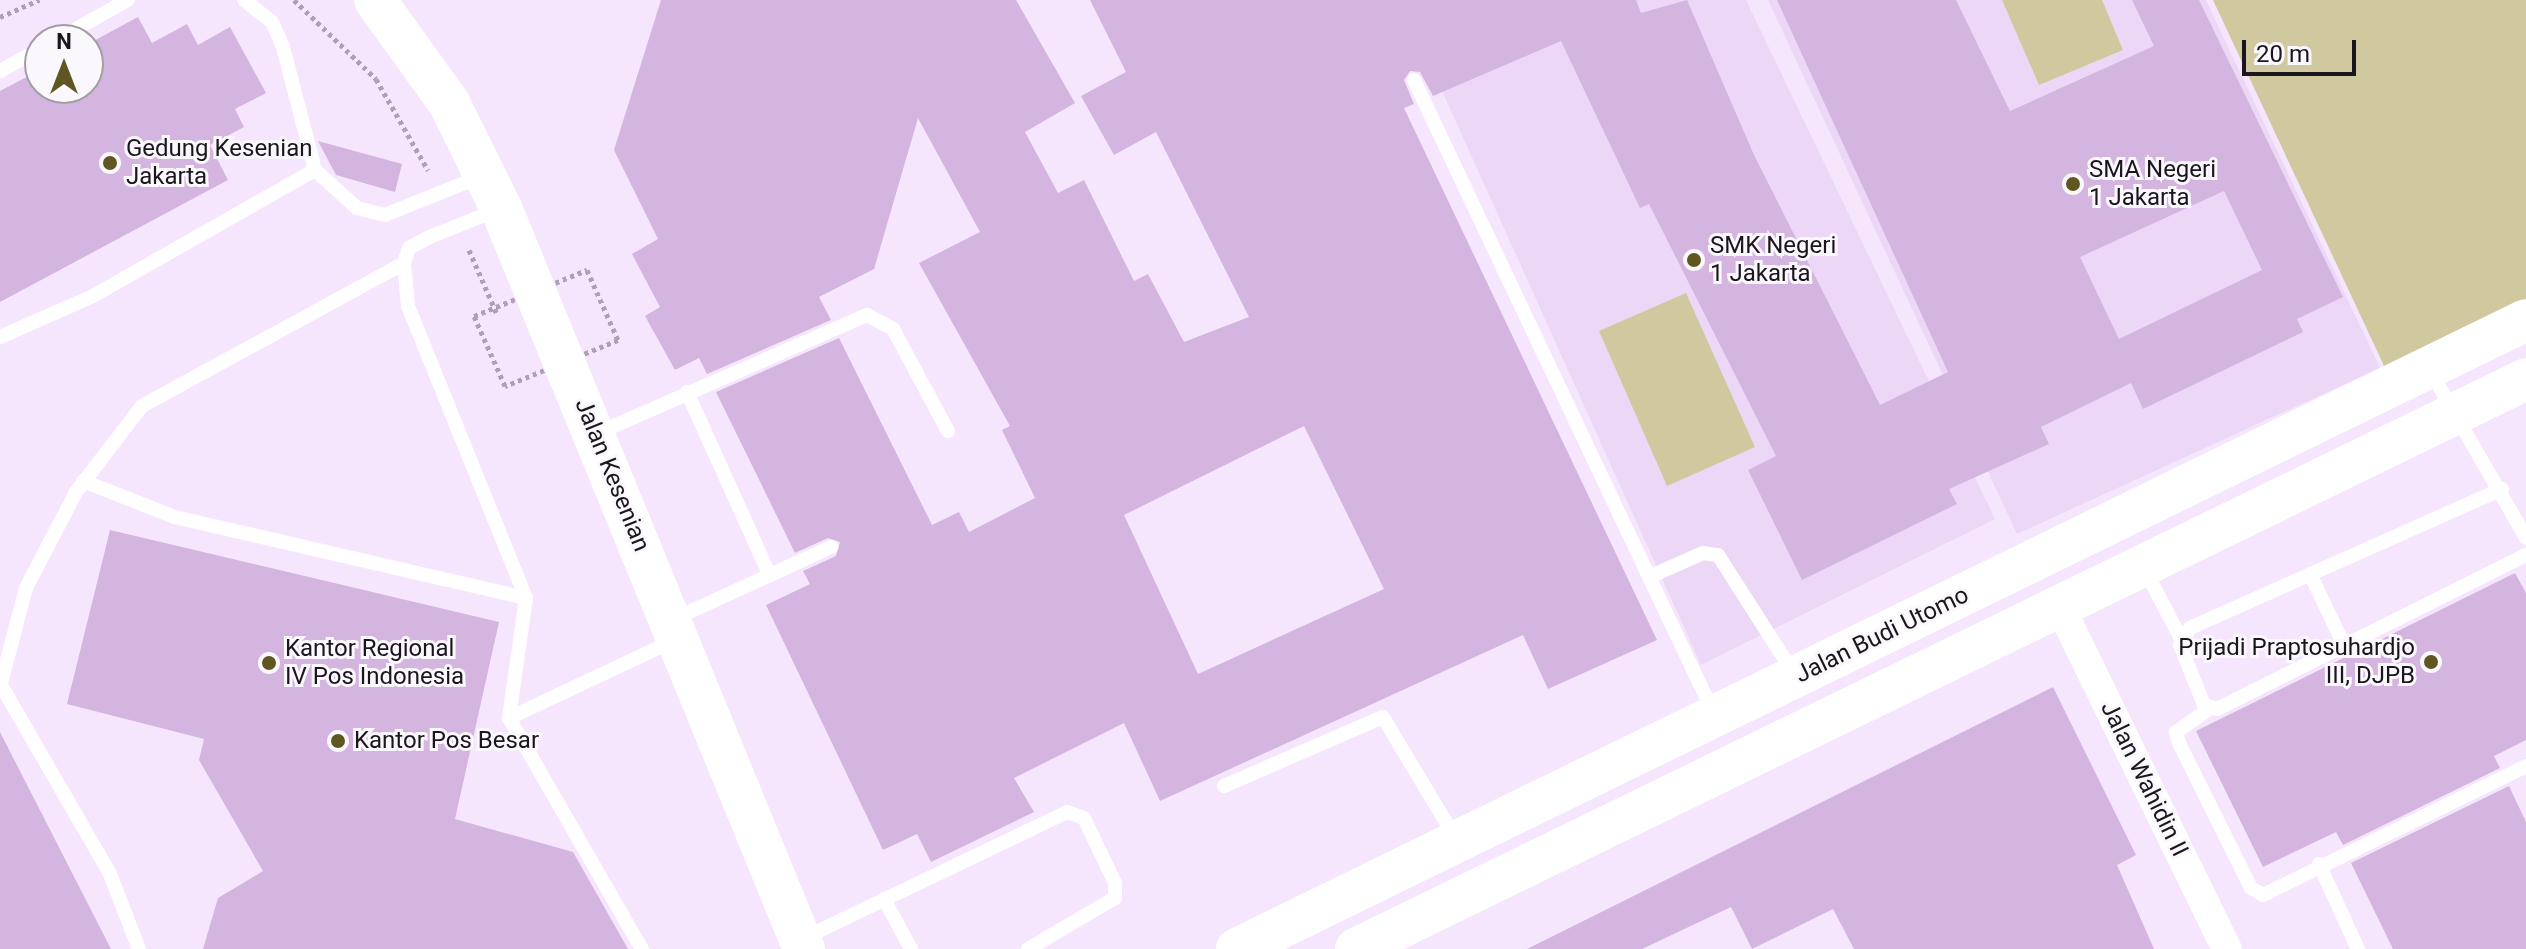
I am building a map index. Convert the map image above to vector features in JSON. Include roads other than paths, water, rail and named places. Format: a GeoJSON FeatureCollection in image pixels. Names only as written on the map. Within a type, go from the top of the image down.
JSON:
{"type":"FeatureCollection","features":[{"type":"Feature","properties":{"kind":"street","name":"Jalan Kesenian"},"geometry":{"type":"LineString","coordinates":[[384,4],[494,191],[597,433],[802,945]]}},
{"type":"Feature","properties":{"kind":"street","name":"Jalan Budi Utomo"},"geometry":{"type":"LineString","coordinates":[[1237,949],[2526,320]]}},
{"type":"Feature","properties":{"kind":"street"},"geometry":{"type":"LineString","coordinates":[[1356,949],[2061,609],[2526,379]]}},
{"type":"Feature","properties":{"kind":"street","name":"Jalan Wahidin II"},"geometry":{"type":"LineString","coordinates":[[2061,609],[2227,949]]}},
{"type":"Feature","properties":{"kind":"lane"},"geometry":{"type":"LineString","coordinates":[[85,24],[128,0]]}},
{"type":"Feature","properties":{"kind":"lane"},"geometry":{"type":"LineString","coordinates":[[244,0],[272,22],[283,47],[315,170],[357,208],[385,215],[494,191]]}},
{"type":"Feature","properties":{"kind":"lane"},"geometry":{"type":"LineString","coordinates":[[0,71],[24,58]]}},
{"type":"Feature","properties":{"kind":"lane"},"geometry":{"type":"LineString","coordinates":[[1414,80],[1715,716]]}},
{"type":"Feature","properties":{"kind":"lane"},"geometry":{"type":"LineString","coordinates":[[0,337],[93,296],[315,170]]}},
{"type":"Feature","properties":{"kind":"lane"},"geometry":{"type":"LineString","coordinates":[[494,191],[409,248],[404,263],[408,306],[526,598],[509,718],[642,949]]}},
{"type":"Feature","properties":{"kind":"lane"},"geometry":{"type":"LineString","coordinates":[[139,949],[110,874],[1,686],[26,588],[83,481],[142,406],[404,263]]}},
{"type":"Feature","properties":{"kind":"lane"},"geometry":{"type":"LineString","coordinates":[[597,433],[867,315],[893,329],[948,431]]}},
{"type":"Feature","properties":{"kind":"lane"},"geometry":{"type":"LineString","coordinates":[[2429,368],[2502,489],[2526,538]]}},
{"type":"Feature","properties":{"kind":"lane"},"geometry":{"type":"LineString","coordinates":[[687,392],[769,574]]}},
{"type":"Feature","properties":{"kind":"lane"},"geometry":{"type":"LineString","coordinates":[[83,481],[175,517],[526,598]]}},
{"type":"Feature","properties":{"kind":"lane"},"geometry":{"type":"LineString","coordinates":[[2180,637],[2310,574],[2502,489]]}},
{"type":"Feature","properties":{"kind":"lane"},"geometry":{"type":"LineString","coordinates":[[509,718],[674,630],[769,574],[831,547]]}},
{"type":"Feature","properties":{"kind":"lane"},"geometry":{"type":"LineString","coordinates":[[1649,577],[1703,553],[1718,555],[1796,677]]}},
{"type":"Feature","properties":{"kind":"lane"},"geometry":{"type":"LineString","coordinates":[[2526,555],[2345,647],[2209,709],[2176,732],[2251,888],[2263,895],[2319,864],[2526,766]]}},
{"type":"Feature","properties":{"kind":"lane"},"geometry":{"type":"LineString","coordinates":[[2144,567],[2180,637],[2209,709]]}},
{"type":"Feature","properties":{"kind":"lane"},"geometry":{"type":"LineString","coordinates":[[2310,574],[2345,647]]}},
{"type":"Feature","properties":{"kind":"lane"},"geometry":{"type":"LineString","coordinates":[[1224,786],[1383,717],[1458,843]]}},
{"type":"Feature","properties":{"kind":"lane"},"geometry":{"type":"LineString","coordinates":[[802,945],[884,899],[1067,812],[1084,818],[1115,883],[1115,898],[1028,949]]}},
{"type":"Feature","properties":{"kind":"lane"},"geometry":{"type":"LineString","coordinates":[[2319,864],[2358,949]]}},
{"type":"Feature","properties":{"kind":"lane"},"geometry":{"type":"LineString","coordinates":[[884,899],[911,949]]}},
{"type":"Feature","properties":{"kind":"place","name":"Gedung Kesenian Jakarta"},"geometry":{"type":"Point","coordinates":[110,163]}},
{"type":"Feature","properties":{"kind":"place","name":"SMA Negeri 1 Jakarta"},"geometry":{"type":"Point","coordinates":[2073,184]}},
{"type":"Feature","properties":{"kind":"place","name":"SMK Negeri 1 Jakarta"},"geometry":{"type":"Point","coordinates":[1694,260]}},
{"type":"Feature","properties":{"kind":"place","name":"Prijadi Praptosuhardjo III, DJPB"},"geometry":{"type":"Point","coordinates":[2431,662]}},
{"type":"Feature","properties":{"kind":"place","name":"Kantor Regional IV Pos Indonesia"},"geometry":{"type":"Point","coordinates":[269,663]}},
{"type":"Feature","properties":{"kind":"place","name":"Kantor Pos Besar"},"geometry":{"type":"Point","coordinates":[338,741]}}]}
